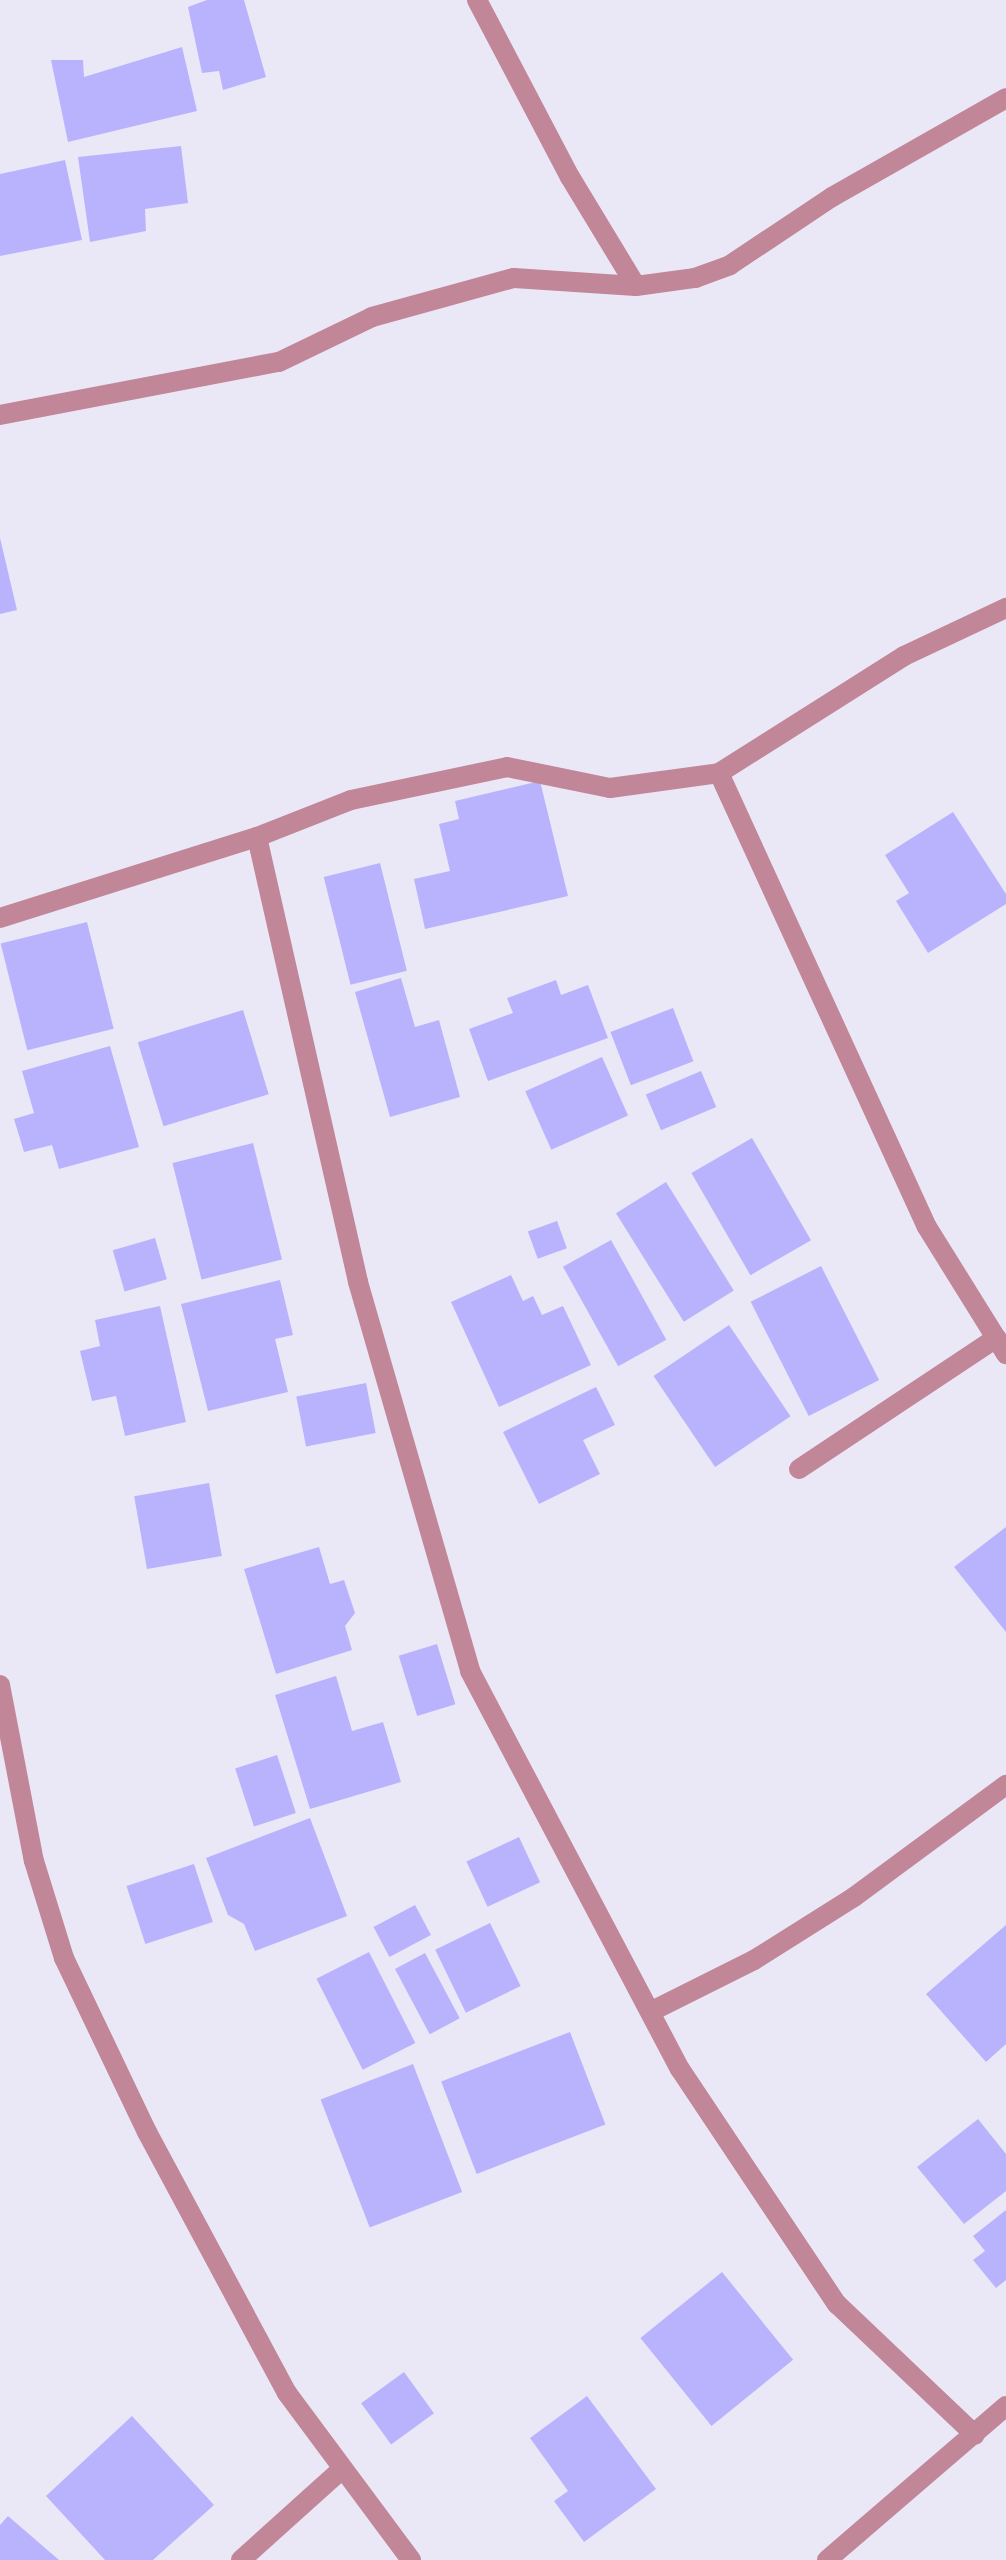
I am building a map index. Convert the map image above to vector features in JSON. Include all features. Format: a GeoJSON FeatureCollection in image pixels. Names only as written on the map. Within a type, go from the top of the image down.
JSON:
{"type":"FeatureCollection","features":[{"type":"Feature","properties":{"kind":"street"},"geometry":{"type":"LineString","coordinates":[[477,0],[570,177],[636,286]]}},
{"type":"Feature","properties":{"kind":"street"},"geometry":{"type":"LineString","coordinates":[[0,415],[279,362],[372,317],[514,278],[636,286],[695,278],[730,265],[832,197],[1006,98]]}},
{"type":"Feature","properties":{"kind":"street"},"geometry":{"type":"LineString","coordinates":[[0,918],[257,837],[351,800],[507,767],[610,788],[719,773],[904,656],[1006,608]]}},
{"type":"Feature","properties":{"kind":"street"},"geometry":{"type":"LineString","coordinates":[[719,773],[927,1227],[1001,1346],[799,1469]]}},
{"type":"Feature","properties":{"kind":"street"},"geometry":{"type":"LineString","coordinates":[[257,837],[358,1282],[470,1671],[680,2069],[837,2304],[975,2435]]}},
{"type":"Feature","properties":{"kind":"street"},"geometry":{"type":"LineString","coordinates":[[0,1685],[34,1861],[64,1958],[147,2132],[287,2393],[340,2471],[411,2560]]}},
{"type":"Feature","properties":{"kind":"street"},"geometry":{"type":"LineString","coordinates":[[652,2011],[754,1960],[854,1897],[1006,1785]]}},
{"type":"Feature","properties":{"kind":"street"},"geometry":{"type":"LineString","coordinates":[[827,2560],[1006,2406]]}},
{"type":"Feature","properties":{"kind":"street"},"geometry":{"type":"LineString","coordinates":[[241,2560],[340,2471]]}},
{"type":"Feature","properties":{"kind":"building"},"geometry":{"type":"Polygon","coordinates":[[[207,0],[244,0],[266,77],[223,90],[219,71],[202,73],[188,7],[207,0]]]}},
{"type":"Feature","properties":{"kind":"building"},"geometry":{"type":"Polygon","coordinates":[[[182,47],[197,111],[68,142],[51,60],[83,60],[84,77],[182,47]]]}},
{"type":"Feature","properties":{"kind":"building"},"geometry":{"type":"Polygon","coordinates":[[[181,146],[188,203],[145,209],[146,231],[90,242],[78,157],[181,146]]]}},
{"type":"Feature","properties":{"kind":"building"},"geometry":{"type":"Polygon","coordinates":[[[65,160],[82,240],[0,256],[0,174],[65,160]]]}},
{"type":"Feature","properties":{"kind":"building"},"geometry":{"type":"Polygon","coordinates":[[[0,538],[17,610],[0,614],[0,538]]]}},
{"type":"Feature","properties":{"kind":"building"},"geometry":{"type":"Polygon","coordinates":[[[540,781],[568,896],[425,929],[414,879],[450,871],[439,824],[459,819],[455,801],[540,781]]]}},
{"type":"Feature","properties":{"kind":"building"},"geometry":{"type":"Polygon","coordinates":[[[953,812],[1006,894],[1006,904],[928,953],[896,901],[909,893],[885,855],[953,812]]]}},
{"type":"Feature","properties":{"kind":"building"},"geometry":{"type":"Polygon","coordinates":[[[380,863],[407,971],[351,985],[324,877],[380,863]]]}},
{"type":"Feature","properties":{"kind":"building"},"geometry":{"type":"Polygon","coordinates":[[[87,922],[114,1029],[27,1050],[1,944],[87,922]]]}},
{"type":"Feature","properties":{"kind":"building"},"geometry":{"type":"Polygon","coordinates":[[[401,978],[415,1027],[439,1020],[460,1097],[390,1117],[355,992],[401,978]]]}},
{"type":"Feature","properties":{"kind":"building"},"geometry":{"type":"Polygon","coordinates":[[[556,980],[561,995],[588,985],[608,1038],[488,1081],[469,1029],[513,1013],[507,998],[556,980]]]}},
{"type":"Feature","properties":{"kind":"building"},"geometry":{"type":"Polygon","coordinates":[[[673,1008],[693,1061],[631,1085],[610,1032],[673,1008]]]}},
{"type":"Feature","properties":{"kind":"building"},"geometry":{"type":"Polygon","coordinates":[[[243,1010],[269,1094],[164,1126],[138,1042],[243,1010]]]}},
{"type":"Feature","properties":{"kind":"building"},"geometry":{"type":"Polygon","coordinates":[[[110,1046],[139,1147],[59,1169],[52,1145],[24,1152],[14,1119],[34,1113],[22,1071],[110,1046]]]}},
{"type":"Feature","properties":{"kind":"building"},"geometry":{"type":"Polygon","coordinates":[[[602,1057],[628,1115],[551,1150],[525,1091],[602,1057]]]}},
{"type":"Feature","properties":{"kind":"building"},"geometry":{"type":"Polygon","coordinates":[[[701,1071],[716,1107],[661,1130],[646,1094],[701,1071]]]}},
{"type":"Feature","properties":{"kind":"building"},"geometry":{"type":"Polygon","coordinates":[[[752,1138],[811,1240],[750,1275],[691,1173],[752,1138]]]}},
{"type":"Feature","properties":{"kind":"building"},"geometry":{"type":"Polygon","coordinates":[[[253,1143],[282,1259],[201,1280],[172,1163],[253,1143]]]}},
{"type":"Feature","properties":{"kind":"building"},"geometry":{"type":"Polygon","coordinates":[[[666,1182],[734,1291],[684,1322],[616,1213],[666,1182]]]}},
{"type":"Feature","properties":{"kind":"building"},"geometry":{"type":"Polygon","coordinates":[[[557,1221],[567,1248],[538,1259],[528,1232],[557,1221]]]}},
{"type":"Feature","properties":{"kind":"building"},"geometry":{"type":"Polygon","coordinates":[[[155,1238],[167,1279],[125,1291],[113,1250],[155,1238]]]}},
{"type":"Feature","properties":{"kind":"building"},"geometry":{"type":"Polygon","coordinates":[[[611,1240],[666,1340],[618,1366],[563,1267],[611,1240]]]}},
{"type":"Feature","properties":{"kind":"building"},"geometry":{"type":"Polygon","coordinates":[[[821,1266],[879,1380],[809,1416],[751,1302],[821,1266]]]}},
{"type":"Feature","properties":{"kind":"building"},"geometry":{"type":"Polygon","coordinates":[[[511,1275],[523,1301],[533,1296],[542,1315],[563,1306],[591,1365],[499,1407],[451,1302],[511,1275]]]}},
{"type":"Feature","properties":{"kind":"building"},"geometry":{"type":"Polygon","coordinates":[[[280,1280],[293,1335],[275,1339],[288,1392],[208,1411],[181,1304],[280,1280]]]}},
{"type":"Feature","properties":{"kind":"building"},"geometry":{"type":"Polygon","coordinates":[[[160,1306],[186,1422],[125,1436],[116,1396],[92,1401],[80,1351],[100,1346],[95,1320],[160,1306]]]}},
{"type":"Feature","properties":{"kind":"building"},"geometry":{"type":"Polygon","coordinates":[[[729,1325],[791,1416],[715,1467],[654,1376],[729,1325]]]}},
{"type":"Feature","properties":{"kind":"building"},"geometry":{"type":"Polygon","coordinates":[[[366,1383],[376,1433],[306,1447],[296,1397],[366,1383]]]}},
{"type":"Feature","properties":{"kind":"building"},"geometry":{"type":"Polygon","coordinates":[[[596,1387],[615,1425],[583,1440],[600,1474],[539,1504],[503,1432],[596,1387]]]}},
{"type":"Feature","properties":{"kind":"building"},"geometry":{"type":"Polygon","coordinates":[[[209,1483],[222,1556],[147,1569],[134,1496],[209,1483]]]}},
{"type":"Feature","properties":{"kind":"building"},"geometry":{"type":"Polygon","coordinates":[[[1006,1527],[1006,1632],[954,1567],[1006,1527]]]}},
{"type":"Feature","properties":{"kind":"building"},"geometry":{"type":"Polygon","coordinates":[[[319,1547],[330,1584],[344,1580],[355,1613],[345,1626],[352,1650],[276,1674],[244,1569],[319,1547]]]}},
{"type":"Feature","properties":{"kind":"building"},"geometry":{"type":"Polygon","coordinates":[[[437,1644],[455,1704],[417,1716],[399,1656],[437,1644]]]}},
{"type":"Feature","properties":{"kind":"building"},"geometry":{"type":"Polygon","coordinates":[[[336,1676],[352,1731],[383,1722],[401,1782],[310,1809],[275,1695],[336,1676]]]}},
{"type":"Feature","properties":{"kind":"building"},"geometry":{"type":"Polygon","coordinates":[[[277,1755],[296,1813],[254,1827],[235,1769],[277,1755]]]}},
{"type":"Feature","properties":{"kind":"building"},"geometry":{"type":"Polygon","coordinates":[[[310,1818],[347,1916],[255,1951],[244,1924],[228,1915],[206,1858],[310,1818]]]}},
{"type":"Feature","properties":{"kind":"building"},"geometry":{"type":"Polygon","coordinates":[[[519,1837],[540,1882],[488,1907],[466,1862],[519,1837]]]}},
{"type":"Feature","properties":{"kind":"building"},"geometry":{"type":"Polygon","coordinates":[[[194,1864],[213,1922],[145,1944],[126,1886],[194,1864]]]}},
{"type":"Feature","properties":{"kind":"building"},"geometry":{"type":"Polygon","coordinates":[[[415,1905],[431,1935],[389,1957],[374,1927],[415,1905]]]}},
{"type":"Feature","properties":{"kind":"building"},"geometry":{"type":"Polygon","coordinates":[[[490,1923],[521,1986],[466,2013],[435,1950],[490,1923]]]}},
{"type":"Feature","properties":{"kind":"building"},"geometry":{"type":"Polygon","coordinates":[[[1006,1925],[1006,2044],[986,2062],[926,1994],[1006,1925]]]}},
{"type":"Feature","properties":{"kind":"building"},"geometry":{"type":"Polygon","coordinates":[[[369,1952],[415,2043],[363,2070],[316,1979],[369,1952]]]}},
{"type":"Feature","properties":{"kind":"building"},"geometry":{"type":"Polygon","coordinates":[[[425,1953],[460,2018],[430,2034],[395,1969],[425,1953]]]}},
{"type":"Feature","properties":{"kind":"building"},"geometry":{"type":"Polygon","coordinates":[[[570,2032],[605,2124],[477,2174],[441,2081],[570,2032]]]}},
{"type":"Feature","properties":{"kind":"building"},"geometry":{"type":"Polygon","coordinates":[[[413,2064],[462,2192],[370,2227],[321,2099],[413,2064]]]}},
{"type":"Feature","properties":{"kind":"building"},"geometry":{"type":"Polygon","coordinates":[[[978,2119],[1006,2154],[1006,2191],[964,2224],[917,2167],[978,2119]]]}},
{"type":"Feature","properties":{"kind":"building"},"geometry":{"type":"Polygon","coordinates":[[[1006,2210],[1006,2280],[996,2288],[973,2260],[985,2251],[973,2236],[1006,2210]]]}},
{"type":"Feature","properties":{"kind":"building"},"geometry":{"type":"Polygon","coordinates":[[[722,2272],[793,2360],[712,2426],[640,2338],[722,2272]]]}},
{"type":"Feature","properties":{"kind":"building"},"geometry":{"type":"Polygon","coordinates":[[[404,2372],[434,2413],[391,2444],[361,2403],[404,2372]]]}},
{"type":"Feature","properties":{"kind":"building"},"geometry":{"type":"Polygon","coordinates":[[[587,2396],[656,2489],[584,2542],[554,2501],[568,2491],[530,2438],[587,2396]]]}},
{"type":"Feature","properties":{"kind":"building"},"geometry":{"type":"Polygon","coordinates":[[[132,2416],[214,2505],[153,2560],[105,2560],[46,2496],[132,2416]]]}},
{"type":"Feature","properties":{"kind":"building"},"geometry":{"type":"Polygon","coordinates":[[[8,2516],[59,2560],[0,2560],[0,2525],[8,2516]]]}}]}
